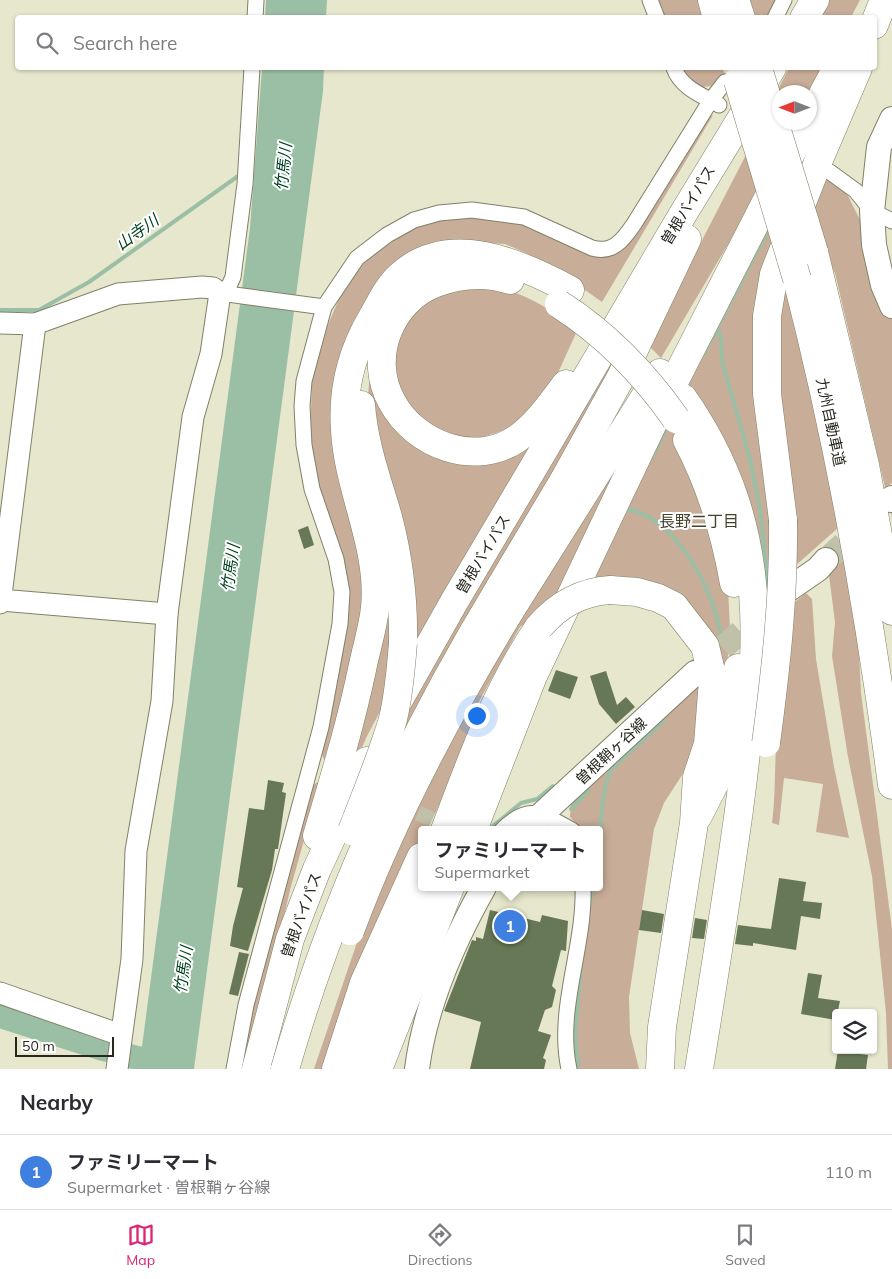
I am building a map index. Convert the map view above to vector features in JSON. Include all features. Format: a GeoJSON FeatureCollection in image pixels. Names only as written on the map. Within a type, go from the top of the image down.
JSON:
{"type":"FeatureCollection","features":[{"type":"Feature","properties":{"kind":"highway"},"geometry":{"type":"LineString","coordinates":[[712,0],[716,15]]}},
{"type":"Feature","properties":{"kind":"highway"},"geometry":{"type":"LineString","coordinates":[[735,0],[740,15]]}},
{"type":"Feature","properties":{"kind":"highway"},"geometry":{"type":"LineString","coordinates":[[865,15],[873,0]]}},
{"type":"Feature","properties":{"kind":"highway"},"geometry":{"type":"LineString","coordinates":[[877,18],[884,0]]}},
{"type":"Feature","properties":{"kind":"highway","name":"曽根バイパス"},"geometry":{"type":"LineString","coordinates":[[256,1069],[290,939],[321,860],[373,749],[414,673],[731,132],[771,70]]}},
{"type":"Feature","properties":{"kind":"highway"},"geometry":{"type":"LineString","coordinates":[[304,1069],[352,926],[399,815],[564,480],[621,377],[728,158],[776,70]]}},
{"type":"Feature","properties":{"kind":"highway"},"geometry":{"type":"LineString","coordinates":[[817,105],[835,70]]}},
{"type":"Feature","properties":{"kind":"highway"},"geometry":{"type":"LineString","coordinates":[[729,886],[766,743],[781,626],[784,571],[783,520],[767,394],[767,316],[774,274],[820,157],[857,70]]}},
{"type":"Feature","properties":{"kind":"highway","name":"九州自動車道"},"geometry":{"type":"LineString","coordinates":[[739,74],[814,252],[865,465],[892,611]]}},
{"type":"Feature","properties":{"kind":"highway","name":"九州自動車道"},"geometry":{"type":"LineString","coordinates":[[739,74],[797,279],[820,370],[859,561],[892,785]]}},
{"type":"Feature","properties":{"kind":"highway"},"geometry":{"type":"LineString","coordinates":[[475,826],[546,650],[654,421],[761,208],[803,130]]}},
{"type":"Feature","properties":{"kind":"highway"},"geometry":{"type":"LineString","coordinates":[[565,297],[481,274],[459,276],[428,286],[405,302],[388,328],[383,360],[383,376],[391,401],[402,417],[421,434],[444,447],[467,452],[493,450],[517,439],[538,422],[588,355],[650,249],[731,132]]}},
{"type":"Feature","properties":{"kind":"highway"},"geometry":{"type":"LineString","coordinates":[[285,1069],[312,981],[334,920],[381,807],[434,700],[507,596],[761,208]]}},
{"type":"Feature","properties":{"kind":"highway"},"geometry":{"type":"LineString","coordinates":[[290,939],[299,895],[354,710],[375,608],[374,567],[352,474],[345,430],[346,391],[354,355],[362,333],[372,317],[399,276],[412,266],[445,255],[483,256],[505,260],[527,268],[565,297],[581,318],[679,409],[709,442],[732,490],[744,532],[755,596],[756,643],[752,707],[729,886],[699,1069]]}},
{"type":"Feature","properties":{"kind":"highway"},"geometry":{"type":"LineString","coordinates":[[272,1069],[310,937],[379,762],[393,718],[398,693],[403,643],[404,602],[399,566],[363,431],[362,368],[372,317]]}},
{"type":"Feature","properties":{"kind":"highway"},"geometry":{"type":"LineString","coordinates":[[679,409],[710,490],[725,536],[738,602],[740,651],[726,750],[718,777],[694,824]]}},
{"type":"Feature","properties":{"kind":"highway"},"geometry":{"type":"LineString","coordinates":[[865,465],[892,573]]}},
{"type":"Feature","properties":{"kind":"highway"},"geometry":{"type":"LineString","coordinates":[[446,826],[466,773],[509,678],[539,627],[552,612],[567,602],[595,591],[610,590],[637,592],[658,598],[674,606],[705,646],[713,680],[708,744],[697,777],[694,824],[662,1027],[660,1069]]}},
{"type":"Feature","properties":{"kind":"highway"},"geometry":{"type":"LineString","coordinates":[[437,826],[466,773]]}},
{"type":"Feature","properties":{"kind":"highway"},"geometry":{"type":"LineString","coordinates":[[336,1069],[364,983],[418,863]]}},
{"type":"Feature","properties":{"kind":"highway"},"geometry":{"type":"LineString","coordinates":[[356,1069],[422,891]]}},
{"type":"Feature","properties":{"kind":"highway"},"geometry":{"type":"LineString","coordinates":[[378,1069],[448,891]]}},
{"type":"Feature","properties":{"kind":"highway"},"geometry":{"type":"LineString","coordinates":[[716,1069],[717,960]]}},
{"type":"Feature","properties":{"kind":"highway"},"geometry":{"type":"LineString","coordinates":[[662,1027],[674,1069]]}},
{"type":"Feature","properties":{"kind":"main road"},"geometry":{"type":"LineString","coordinates":[[892,119],[879,148],[882,216],[874,245],[883,286],[892,306]]}},
{"type":"Feature","properties":{"kind":"main road"},"geometry":{"type":"LineString","coordinates":[[789,589],[818,569],[826,560]]}},
{"type":"Feature","properties":{"kind":"main road","name":"曽根鞘ヶ谷線"},"geometry":{"type":"LineString","coordinates":[[536,822],[694,673]]}},
{"type":"Feature","properties":{"kind":"main road"},"geometry":{"type":"LineString","coordinates":[[417,1069],[425,1027],[436,994],[451,954],[482,891]]}},
{"type":"Feature","properties":{"kind":"street"},"geometry":{"type":"LineString","coordinates":[[255,15],[256,0]]}},
{"type":"Feature","properties":{"kind":"street"},"geometry":{"type":"LineString","coordinates":[[650,0],[656,15]]}},
{"type":"Feature","properties":{"kind":"street"},"geometry":{"type":"LineString","coordinates":[[776,15],[784,0]]}},
{"type":"Feature","properties":{"kind":"street"},"geometry":{"type":"LineString","coordinates":[[117,1069],[132,959],[136,851],[162,701],[167,614],[192,417],[233,277],[247,163],[252,70]]}},
{"type":"Feature","properties":{"kind":"street"},"geometry":{"type":"LineString","coordinates":[[675,70],[678,78],[693,91],[715,103]]}},
{"type":"Feature","properties":{"kind":"street"},"geometry":{"type":"LineString","coordinates":[[234,1069],[246,1005],[316,770],[340,624],[342,592],[336,560],[312,489],[304,445],[302,406],[304,381],[324,307],[357,258],[387,235],[414,220],[439,213],[472,210],[516,216],[592,248],[601,251],[611,248],[621,242],[715,103],[739,74]]}},
{"type":"Feature","properties":{"kind":"street"},"geometry":{"type":"LineString","coordinates":[[830,172],[856,192],[882,216]]}},
{"type":"Feature","properties":{"kind":"street"},"geometry":{"type":"LineString","coordinates":[[0,323],[35,324],[118,294],[202,287],[212,288],[227,294],[324,307]]}},
{"type":"Feature","properties":{"kind":"street"},"geometry":{"type":"LineString","coordinates":[[35,324],[0,601],[167,614]]}},
{"type":"Feature","properties":{"kind":"street"},"geometry":{"type":"LineString","coordinates":[[506,826],[514,818],[530,812],[536,822],[554,826]]}},
{"type":"Feature","properties":{"kind":"street"},"geometry":{"type":"LineString","coordinates":[[569,1069],[566,1055],[567,1016],[583,891]]}},
{"type":"Feature","properties":{"kind":"street"},"geometry":{"type":"LineString","coordinates":[[0,993],[121,1036]]}},
{"type":"Feature","properties":{"kind":"shaded area"},"geometry":{"type":"Polygon","coordinates":[[[654,0],[698,0],[703,15],[659,15],[654,0]]]}},
{"type":"Feature","properties":{"kind":"shaded area"},"geometry":{"type":"Polygon","coordinates":[[[747,0],[779,0],[768,15],[752,15],[747,0]]]}},
{"type":"Feature","properties":{"kind":"shaded area"},"geometry":{"type":"Polygon","coordinates":[[[828,0],[860,0],[852,15],[817,15],[828,0]]]}},
{"type":"Feature","properties":{"kind":"shaded area"},"geometry":{"type":"Polygon","coordinates":[[[680,70],[723,70],[725,74],[711,86],[695,88],[680,70]]]}},
{"type":"Feature","properties":{"kind":"shaded area"},"geometry":{"type":"Polygon","coordinates":[[[788,70],[823,70],[814,85],[780,85],[788,70]]]}},
{"type":"Feature","properties":{"kind":"shaded area"},"geometry":{"type":"Polygon","coordinates":[[[713,115],[602,302],[551,266],[505,244],[455,241],[377,282],[354,320],[345,346],[362,551],[365,618],[326,763],[320,751],[347,612],[315,465],[310,432],[312,382],[327,327],[341,294],[354,273],[377,250],[395,237],[418,225],[467,215],[526,224],[596,257],[607,256],[710,116],[713,115]]]}},
{"type":"Feature","properties":{"kind":"shaded area"},"geometry":{"type":"Polygon","coordinates":[[[749,149],[760,190],[661,358],[648,345],[749,149]]]}},
{"type":"Feature","properties":{"kind":"shaded area"},"geometry":{"type":"Polygon","coordinates":[[[824,173],[845,190],[863,226],[892,310],[892,483],[888,486],[892,500],[892,517],[835,273],[827,258],[811,203],[824,173]]]}},
{"type":"Feature","properties":{"kind":"shaded area"},"geometry":{"type":"Polygon","coordinates":[[[769,224],[773,243],[773,560],[765,634],[685,387],[769,224]]]}},
{"type":"Feature","properties":{"kind":"shaded area"},"geometry":{"type":"Polygon","coordinates":[[[784,284],[795,321],[839,527],[795,566],[776,334],[784,284]]]}},
{"type":"Feature","properties":{"kind":"shaded area"},"geometry":{"type":"Polygon","coordinates":[[[451,287],[492,288],[518,294],[540,304],[577,331],[557,375],[533,409],[509,429],[482,437],[458,438],[419,419],[399,389],[394,362],[400,330],[418,306],[451,287]]]}},
{"type":"Feature","properties":{"kind":"shaded area"},"geometry":{"type":"Polygon","coordinates":[[[609,354],[618,363],[392,754],[403,711],[609,354]]]}},
{"type":"Feature","properties":{"kind":"shaded area"},"geometry":{"type":"Polygon","coordinates":[[[371,358],[428,450],[544,428],[411,654],[367,409],[371,358]]]}},
{"type":"Feature","properties":{"kind":"shaded area"},"geometry":{"type":"Polygon","coordinates":[[[645,406],[563,593],[520,627],[477,705],[484,712],[429,826],[418,826],[418,848],[405,874],[326,1069],[314,1069],[369,907],[427,778],[645,406]]]}},
{"type":"Feature","properties":{"kind":"shaded area"},"geometry":{"type":"Polygon","coordinates":[[[666,421],[691,463],[728,588],[730,629],[724,705],[710,633],[588,583],[666,421]]]}},
{"type":"Feature","properties":{"kind":"shaded area"},"geometry":{"type":"Polygon","coordinates":[[[844,557],[859,651],[861,693],[892,929],[892,1069],[888,1069],[886,1013],[872,876],[848,757],[832,656],[835,622],[829,575],[834,566],[844,557]]]}},
{"type":"Feature","properties":{"kind":"shaded area"},"geometry":{"type":"Polygon","coordinates":[[[393,570],[392,689],[367,736],[340,798],[393,570]]]}},
{"type":"Feature","properties":{"kind":"shaded area"},"geometry":{"type":"Polygon","coordinates":[[[806,593],[812,599],[816,659],[834,767],[849,838],[816,832],[823,784],[784,778],[779,825],[772,823],[777,736],[795,602],[806,593]]]}},
{"type":"Feature","properties":{"kind":"shaded area"},"geometry":{"type":"Polygon","coordinates":[[[705,681],[693,758],[664,803],[654,829],[629,997],[630,1033],[639,1069],[577,1069],[573,1041],[575,1014],[590,891],[603,891],[603,826],[579,826],[570,817],[571,803],[705,681]]]}},
{"type":"Feature","properties":{"kind":"shaded area"},"geometry":{"type":"Polygon","coordinates":[[[321,780],[290,890],[249,1069],[241,1069],[255,996],[305,810],[313,785],[321,780]]]}},
{"type":"Feature","properties":{"kind":"water"},"geometry":{"type":"Polygon","coordinates":[[[266,0],[327,0],[326,15],[265,15],[266,0]]]}},
{"type":"Feature","properties":{"kind":"water","name":"竹馬川"},"geometry":{"type":"Polygon","coordinates":[[[262,70],[324,70],[323,91],[194,1069],[139,1069],[250,228],[262,70]]]}},
{"type":"Feature","properties":{"kind":"building"},"geometry":{"type":"Polygon","coordinates":[[[308,526],[314,545],[304,549],[298,530],[308,526]]]}},
{"type":"Feature","properties":{"kind":"building"},"geometry":{"type":"Polygon","coordinates":[[[556,670],[578,677],[570,699],[548,691],[556,670]]]}},
{"type":"Feature","properties":{"kind":"building"},"geometry":{"type":"Polygon","coordinates":[[[606,671],[617,705],[626,697],[635,707],[616,724],[599,704],[590,676],[606,671]]]}},
{"type":"Feature","properties":{"kind":"building"},"geometry":{"type":"Polygon","coordinates":[[[268,780],[284,783],[282,792],[286,793],[278,849],[275,849],[272,870],[248,951],[230,946],[243,888],[237,887],[249,808],[264,810],[268,780]]]}},
{"type":"Feature","properties":{"kind":"building"},"geometry":{"type":"Polygon","coordinates":[[[779,878],[806,882],[803,901],[822,903],[820,919],[801,916],[796,950],[753,943],[753,946],[735,944],[738,925],[771,929],[779,878]]]}},
{"type":"Feature","properties":{"kind":"building"},"geometry":{"type":"Polygon","coordinates":[[[490,910],[540,922],[542,915],[568,921],[566,951],[561,950],[552,986],[556,990],[552,1007],[545,1010],[538,1031],[551,1035],[543,1058],[546,1060],[544,1069],[470,1069],[481,1022],[444,1011],[472,940],[476,941],[476,937],[483,939],[490,910]]]}},
{"type":"Feature","properties":{"kind":"building"},"geometry":{"type":"Polygon","coordinates":[[[642,910],[664,914],[661,933],[639,930],[642,910]]]}},
{"type":"Feature","properties":{"kind":"building"},"geometry":{"type":"Polygon","coordinates":[[[695,918],[707,920],[704,939],[692,938],[695,918]]]}},
{"type":"Feature","properties":{"kind":"building"},"geometry":{"type":"Polygon","coordinates":[[[239,952],[249,954],[238,996],[229,994],[239,952]]]}},
{"type":"Feature","properties":{"kind":"building"},"geometry":{"type":"Polygon","coordinates":[[[808,973],[822,975],[818,998],[840,1001],[838,1009],[832,1009],[832,1019],[801,1014],[808,973]]]}},
{"type":"Feature","properties":{"kind":"building"},"geometry":{"type":"Polygon","coordinates":[[[837,1054],[868,1055],[866,1069],[835,1069],[837,1054]]]}},
{"type":"Feature","properties":{"kind":"waterway","name":"山寺川"},"geometry":{"type":"LineString","coordinates":[[0,310],[39,310],[89,282],[241,174]]}},
{"type":"Feature","properties":{"kind":"waterway"},"geometry":{"type":"LineString","coordinates":[[703,355],[769,228]]}},
{"type":"Feature","properties":{"kind":"waterway"},"geometry":{"type":"LineString","coordinates":[[717,328],[721,338],[722,361],[750,459],[760,509],[768,588]]}},
{"type":"Feature","properties":{"kind":"waterway"},"geometry":{"type":"LineString","coordinates":[[652,457],[668,425]]}},
{"type":"Feature","properties":{"kind":"waterway"},"geometry":{"type":"LineString","coordinates":[[627,509],[645,515],[676,540],[701,577],[717,616],[721,635]]}},
{"type":"Feature","properties":{"kind":"waterway"},"geometry":{"type":"LineString","coordinates":[[600,826],[604,793],[610,771],[663,721]]}},
{"type":"Feature","properties":{"kind":"waterway"},"geometry":{"type":"LineString","coordinates":[[493,826],[521,803],[537,799],[553,786]]}},
{"type":"Feature","properties":{"kind":"waterway"},"geometry":{"type":"LineString","coordinates":[[571,809],[589,790]]}},
{"type":"Feature","properties":{"kind":"waterway"},"geometry":{"type":"LineString","coordinates":[[590,903],[592,891]]}},
{"type":"Feature","properties":{"kind":"waterway"},"geometry":{"type":"LineString","coordinates":[[578,1069],[575,1034],[581,967]]}},
{"type":"Feature","properties":{"kind":"waterway"},"geometry":{"type":"LineString","coordinates":[[0,1016],[103,1049],[169,1066]]}},
{"type":"Feature","properties":{"kind":"tunnel"},"geometry":{"type":"LineString","coordinates":[[826,560],[865,524]]}},
{"type":"Feature","properties":{"kind":"tunnel"},"geometry":{"type":"LineString","coordinates":[[696,672],[764,611]]}},
{"type":"Feature","properties":{"kind":"tunnel"},"geometry":{"type":"LineString","coordinates":[[397,804],[447,826]]}},
{"type":"Feature","properties":{"kind":"place","name":"ファミリーマート"},"geometry":{"type":"Point","coordinates":[510,926]}},
{"type":"Feature","properties":{"kind":"district","name":"長野二丁目"},"geometry":{"type":"Point","coordinates":[699,521]}}]}
